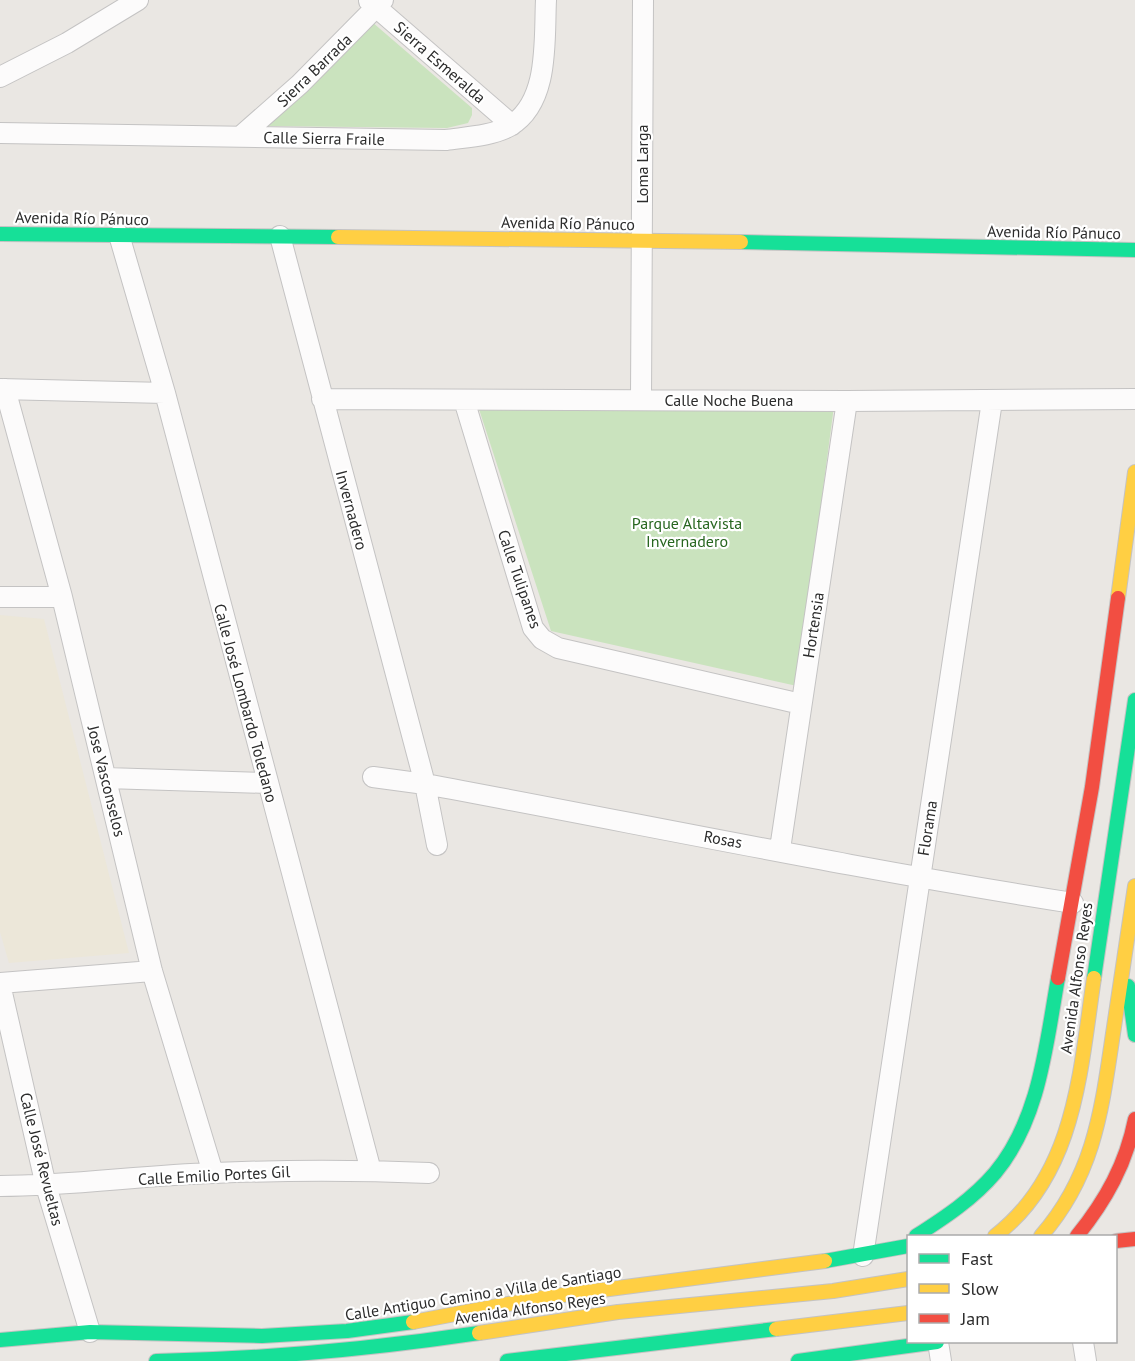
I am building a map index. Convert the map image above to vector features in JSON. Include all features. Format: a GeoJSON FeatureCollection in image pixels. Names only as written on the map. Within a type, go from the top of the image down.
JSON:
{"type":"FeatureCollection","features":[{"type":"Feature","properties":{"kind":"street"},"geometry":{"type":"LineString","coordinates":[[0,77],[67,44],[138,0]]}},
{"type":"Feature","properties":{"kind":"street"},"geometry":{"type":"LineString","coordinates":[[512,125],[525,110],[540,83],[546,0]]}},
{"type":"Feature","properties":{"kind":"street","name":"Loma Larga"},"geometry":{"type":"LineString","coordinates":[[641,399],[644,0]]}},
{"type":"Feature","properties":{"kind":"street","name":"Sierra Esmeralda"},"geometry":{"type":"LineString","coordinates":[[376,3],[512,125]]}},
{"type":"Feature","properties":{"kind":"street","name":"Sierra Barrada"},"geometry":{"type":"LineString","coordinates":[[241,136],[300,84],[376,3]]}},
{"type":"Feature","properties":{"kind":"street","name":"Calle Sierra Fraile"},"geometry":{"type":"LineString","coordinates":[[0,133],[447,140],[480,136],[512,125]]}},
{"type":"Feature","properties":{"kind":"street","name":"Avenida Río Pánuco"},"geometry":{"type":"LineString","coordinates":[[0,234],[641,240],[1135,250]]}},
{"type":"Feature","properties":{"kind":"street","name":"Calle José Lombardo Toledano"},"geometry":{"type":"LineString","coordinates":[[119,235],[165,393],[371,1171]]}},
{"type":"Feature","properties":{"kind":"street","name":"Invernadero"},"geometry":{"type":"LineString","coordinates":[[280,236],[424,784],[437,845]]}},
{"type":"Feature","properties":{"kind":"street"},"geometry":{"type":"LineString","coordinates":[[2,389],[165,393]]}},
{"type":"Feature","properties":{"kind":"street","name":"Jose Vasconselos"},"geometry":{"type":"LineString","coordinates":[[2,389],[62,597],[152,971],[213,1173]]}},
{"type":"Feature","properties":{"kind":"street","name":"Calle Noche Buena"},"geometry":{"type":"LineString","coordinates":[[322,399],[847,401],[1135,399]]}},
{"type":"Feature","properties":{"kind":"street","name":"Calle Tulipanes"},"geometry":{"type":"LineString","coordinates":[[464,400],[533,628],[542,639],[558,648],[801,704]]}},
{"type":"Feature","properties":{"kind":"street","name":"Hortensia"},"geometry":{"type":"LineString","coordinates":[[780,849],[847,401]]}},
{"type":"Feature","properties":{"kind":"street","name":"Florama"},"geometry":{"type":"LineString","coordinates":[[862,1256],[992,401]]}},
{"type":"Feature","properties":{"kind":"street"},"geometry":{"type":"LineString","coordinates":[[917,1235],[975,1196],[1002,1164],[1015,1143],[1032,1104],[1073,903],[1106,687],[1135,472]]}},
{"type":"Feature","properties":{"kind":"street"},"geometry":{"type":"LineString","coordinates":[[0,597],[62,597]]}},
{"type":"Feature","properties":{"kind":"street","name":"Avenida Alfonso Reyes"},"geometry":{"type":"LineString","coordinates":[[1000,1233],[1032,1202],[1053,1169],[1075,1102],[1135,700]]}},
{"type":"Feature","properties":{"kind":"street","name":"Rosas"},"geometry":{"type":"LineString","coordinates":[[373,777],[424,784],[780,849],[920,879],[1073,903]]}},
{"type":"Feature","properties":{"kind":"street"},"geometry":{"type":"LineString","coordinates":[[106,778],[267,783]]}},
{"type":"Feature","properties":{"kind":"street"},"geometry":{"type":"LineString","coordinates":[[1042,1235],[1087,1187],[1101,1115],[1135,886]]}},
{"type":"Feature","properties":{"kind":"street"},"geometry":{"type":"LineString","coordinates":[[1123,963],[1135,1035]]}},
{"type":"Feature","properties":{"kind":"street"},"geometry":{"type":"LineString","coordinates":[[0,983],[152,971]]}},
{"type":"Feature","properties":{"kind":"street","name":"Calle José Revueltas"},"geometry":{"type":"LineString","coordinates":[[0,983],[5,1026],[46,1186],[90,1332]]}},
{"type":"Feature","properties":{"kind":"street"},"geometry":{"type":"LineString","coordinates":[[1078,1235],[1111,1191],[1127,1156],[1135,1119]]}},
{"type":"Feature","properties":{"kind":"street"},"geometry":{"type":"LineString","coordinates":[[1053,1169],[1087,1187],[1111,1191]]}},
{"type":"Feature","properties":{"kind":"street","name":"Calle Emilio Portes Gil"},"geometry":{"type":"LineString","coordinates":[[0,1186],[46,1186],[213,1173],[371,1171],[429,1173]]}},
{"type":"Feature","properties":{"kind":"street"},"geometry":{"type":"LineString","coordinates":[[1000,1233],[1022,1234]]}},
{"type":"Feature","properties":{"kind":"street"},"geometry":{"type":"LineString","coordinates":[[1117,1241],[1135,1239]]}},
{"type":"Feature","properties":{"kind":"street","name":"Calle Antiguo Camino a Villa de Santiago"},"geometry":{"type":"LineString","coordinates":[[0,1340],[90,1332],[262,1336],[347,1331],[416,1322],[540,1298],[862,1256],[907,1245]]}},
{"type":"Feature","properties":{"kind":"street"},"geometry":{"type":"LineString","coordinates":[[618,1312],[723,1275]]}},
{"type":"Feature","properties":{"kind":"street","name":"Avenida Alfonso Reyes"},"geometry":{"type":"LineString","coordinates":[[156,1361],[251,1359],[368,1349],[618,1312],[855,1288],[907,1279]]}},
{"type":"Feature","properties":{"kind":"street"},"geometry":{"type":"LineString","coordinates":[[507,1361],[643,1353],[907,1313]]}},
{"type":"Feature","properties":{"kind":"street"},"geometry":{"type":"LineString","coordinates":[[798,1361],[924,1343]]}},
{"type":"Feature","properties":{"kind":"street"},"geometry":{"type":"LineString","coordinates":[[938,1343],[941,1361]]}},
{"type":"Feature","properties":{"kind":"street"},"geometry":{"type":"LineString","coordinates":[[1083,1343],[1086,1361]]}},
{"type":"Feature","properties":{"kind":"shaded area"},"geometry":{"type":"Polygon","coordinates":[[[0,615],[44,619],[129,953],[9,963],[0,932],[0,615]]]}},
{"type":"Feature","properties":{"kind":"green space"},"geometry":{"type":"Polygon","coordinates":[[[372,22],[472,108],[472,115],[468,123],[447,128],[264,126],[372,22]]]}},
{"type":"Feature","properties":{"kind":"green space","name":"Parque Altavista Invernadero"},"geometry":{"type":"Polygon","coordinates":[[[478,406],[834,406],[797,686],[551,631],[478,406]]]}},
{"type":"Feature","properties":{"kind":"traffic: fast"},"geometry":{"type":"LineString","coordinates":[[0,234],[338,237]]}},
{"type":"Feature","properties":{"kind":"traffic: fast"},"geometry":{"type":"LineString","coordinates":[[741,242],[1135,250]]}},
{"type":"Feature","properties":{"kind":"traffic: fast"},"geometry":{"type":"LineString","coordinates":[[1094,978],[1135,700]]}},
{"type":"Feature","properties":{"kind":"traffic: fast"},"geometry":{"type":"LineString","coordinates":[[918,1235],[968,1200],[995,1173],[1010,1152],[1032,1105],[1039,1080],[1058,978]]}},
{"type":"Feature","properties":{"kind":"traffic: fast"},"geometry":{"type":"LineString","coordinates":[[1128,986],[1135,1035]]}},
{"type":"Feature","properties":{"kind":"traffic: fast"},"geometry":{"type":"LineString","coordinates":[[825,1261],[907,1246]]}},
{"type":"Feature","properties":{"kind":"traffic: fast"},"geometry":{"type":"LineString","coordinates":[[0,1340],[90,1332],[262,1336],[347,1331],[413,1322]]}},
{"type":"Feature","properties":{"kind":"traffic: fast"},"geometry":{"type":"LineString","coordinates":[[507,1361],[776,1329]]}},
{"type":"Feature","properties":{"kind":"traffic: fast"},"geometry":{"type":"LineString","coordinates":[[156,1361],[318,1352],[479,1333]]}},
{"type":"Feature","properties":{"kind":"traffic: fast"},"geometry":{"type":"LineString","coordinates":[[798,1361],[930,1343]]}},
{"type":"Feature","properties":{"kind":"traffic: slow"},"geometry":{"type":"LineString","coordinates":[[338,237],[741,242]]}},
{"type":"Feature","properties":{"kind":"traffic: slow"},"geometry":{"type":"LineString","coordinates":[[1118,598],[1135,472]]}},
{"type":"Feature","properties":{"kind":"traffic: slow"},"geometry":{"type":"LineString","coordinates":[[1042,1235],[1074,1188],[1094,1138],[1105,1084],[1135,886]]}},
{"type":"Feature","properties":{"kind":"traffic: slow"},"geometry":{"type":"LineString","coordinates":[[996,1235],[1022,1211],[1043,1183],[1058,1152],[1070,1119],[1078,1084],[1094,978]]}},
{"type":"Feature","properties":{"kind":"traffic: slow"},"geometry":{"type":"LineString","coordinates":[[413,1322],[540,1298],[825,1261]]}},
{"type":"Feature","properties":{"kind":"traffic: slow"},"geometry":{"type":"LineString","coordinates":[[479,1333],[618,1312],[833,1291],[907,1279]]}},
{"type":"Feature","properties":{"kind":"traffic: slow"},"geometry":{"type":"LineString","coordinates":[[776,1329],[907,1313]]}},
{"type":"Feature","properties":{"kind":"traffic: jam"},"geometry":{"type":"LineString","coordinates":[[1058,978],[1092,787],[1118,598]]}},
{"type":"Feature","properties":{"kind":"traffic: jam"},"geometry":{"type":"LineString","coordinates":[[1078,1235],[1114,1181],[1135,1119]]}},
{"type":"Feature","properties":{"kind":"traffic: jam"},"geometry":{"type":"LineString","coordinates":[[1117,1241],[1135,1239]]}}]}
